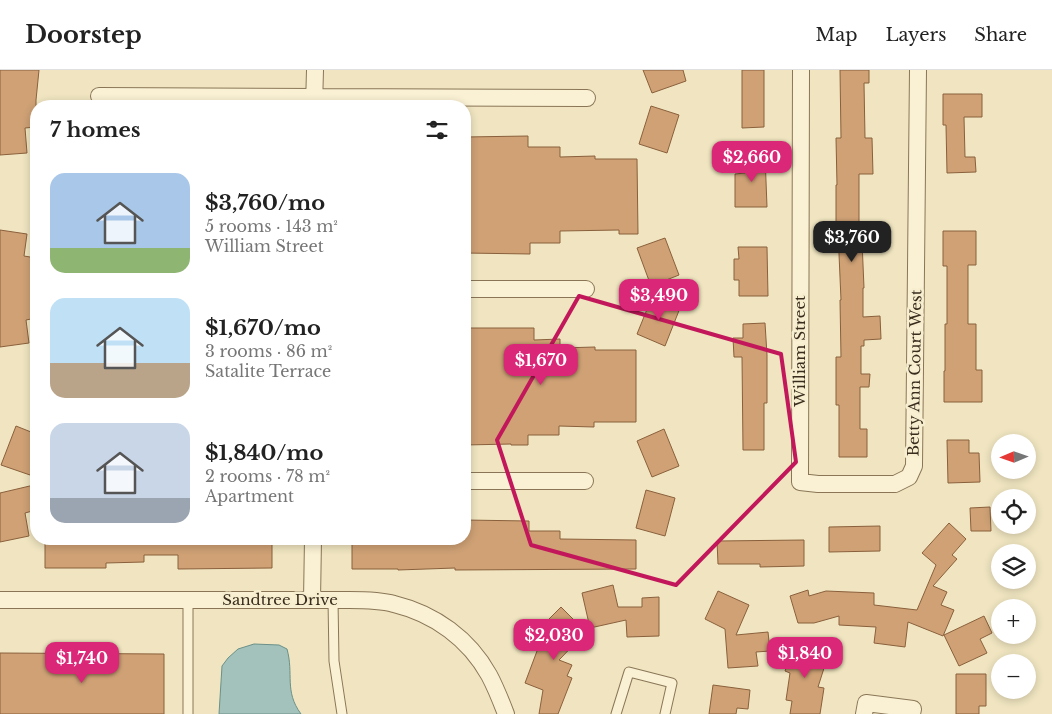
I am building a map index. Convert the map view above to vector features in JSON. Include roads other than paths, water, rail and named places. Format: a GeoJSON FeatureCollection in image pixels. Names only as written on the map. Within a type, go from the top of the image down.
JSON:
{"type":"FeatureCollection","features":[{"type":"Feature","properties":{"kind":"street"},"geometry":{"type":"LineString","coordinates":[[314,70],[314,100]]}},
{"type":"Feature","properties":{"kind":"street","name":"William Street"},"geometry":{"type":"LineString","coordinates":[[801,70],[800,482],[818,484],[895,484],[909,477],[914,466]]}},
{"type":"Feature","properties":{"kind":"street","name":"Betty Ann Court West"},"geometry":{"type":"LineString","coordinates":[[914,466],[918,70]]}},
{"type":"Feature","properties":{"kind":"street"},"geometry":{"type":"LineString","coordinates":[[99,96],[271,100]]}},
{"type":"Feature","properties":{"kind":"street"},"geometry":{"type":"LineString","coordinates":[[405,100],[587,98]]}},
{"type":"Feature","properties":{"kind":"street"},"geometry":{"type":"LineString","coordinates":[[471,289],[586,289]]}},
{"type":"Feature","properties":{"kind":"street"},"geometry":{"type":"LineString","coordinates":[[471,481],[585,481]]}},
{"type":"Feature","properties":{"kind":"street"},"geometry":{"type":"LineString","coordinates":[[312,600],[313,545]]}},
{"type":"Feature","properties":{"kind":"street","name":"Sandtree Drive"},"geometry":{"type":"LineString","coordinates":[[0,600],[333,600],[394,603],[416,610],[437,621],[461,638],[489,676],[506,714]]}},
{"type":"Feature","properties":{"kind":"street"},"geometry":{"type":"LineString","coordinates":[[864,714],[866,702],[913,709],[912,714]]}},
{"type":"Feature","properties":{"kind":"lane"},"geometry":{"type":"LineString","coordinates":[[188,599],[188,714]]}},
{"type":"Feature","properties":{"kind":"lane"},"geometry":{"type":"LineString","coordinates":[[333,600],[334,661],[342,714]]}},
{"type":"Feature","properties":{"kind":"lane"},"geometry":{"type":"LineString","coordinates":[[616,714],[629,672],[672,683],[665,714]]}},
{"type":"Feature","properties":{"kind":"water"},"geometry":{"type":"Polygon","coordinates":[[[254,644],[279,645],[287,649],[291,690],[296,706],[301,714],[219,714],[222,666],[238,649],[254,644]]]}}]}
